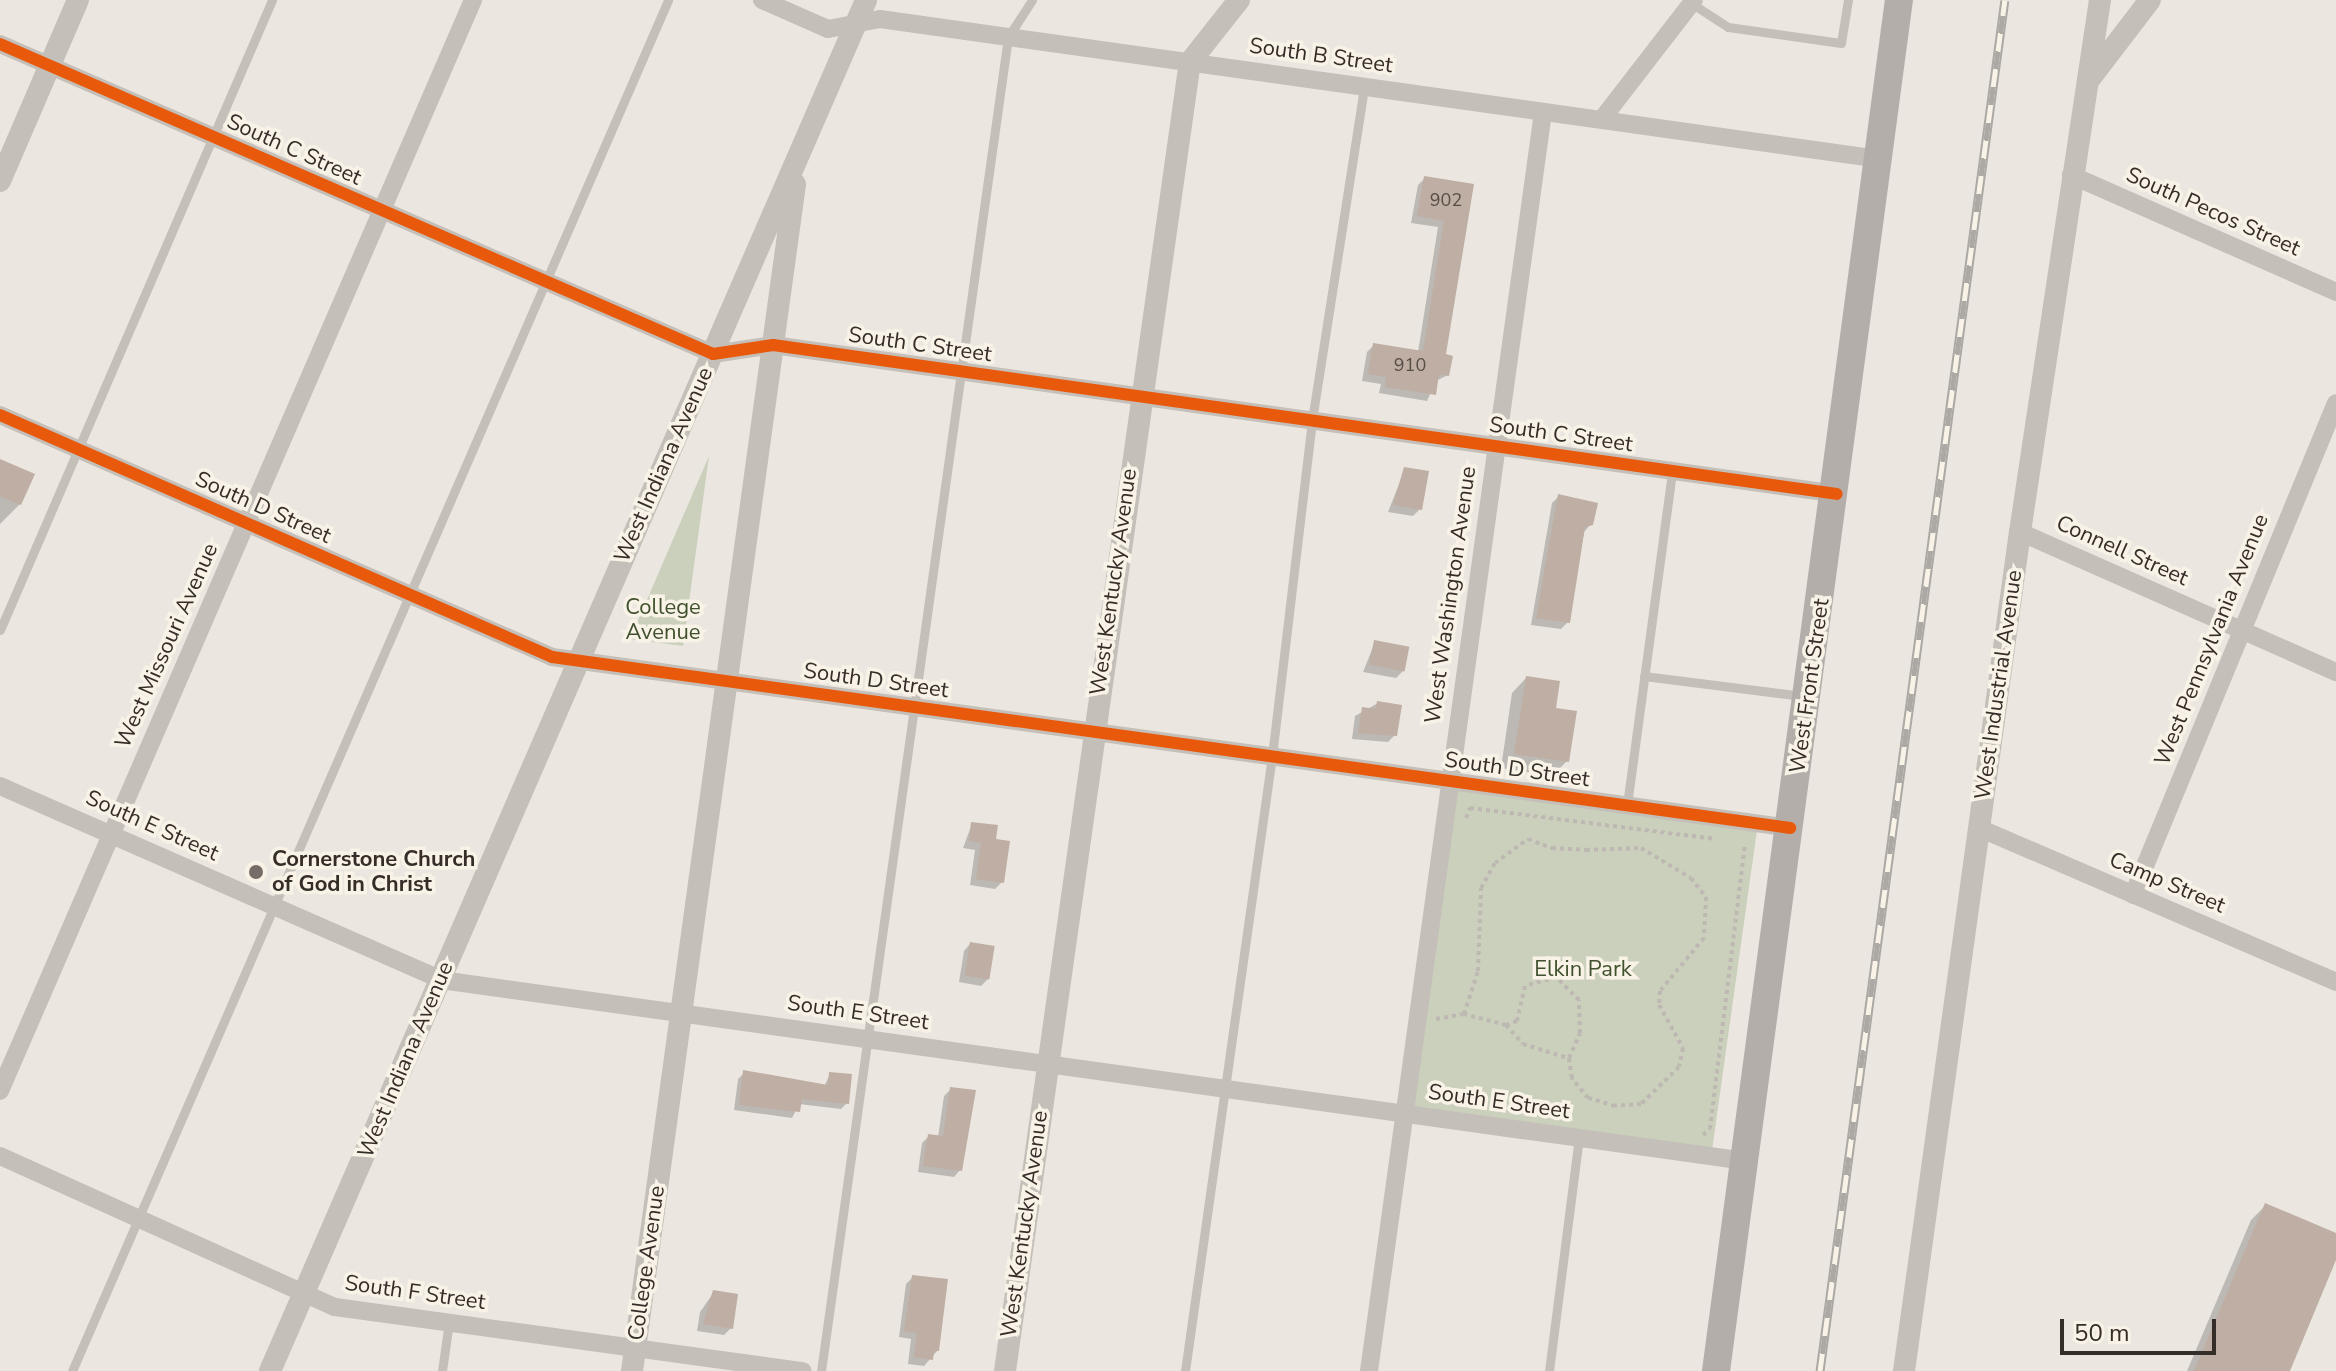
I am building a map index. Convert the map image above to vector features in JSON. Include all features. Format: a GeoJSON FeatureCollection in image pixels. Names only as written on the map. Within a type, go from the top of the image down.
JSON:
{"type":"FeatureCollection","features":[{"type":"Feature","properties":{"kind":"main road","name":"West Front Street"},"geometry":{"type":"LineString","coordinates":[[1716,1371],[1837,494],[1899,0]]}},
{"type":"Feature","properties":{"kind":"street"},"geometry":{"type":"LineString","coordinates":[[0,181],[78,0]]}},
{"type":"Feature","properties":{"kind":"street","name":"West Missouri Avenue"},"geometry":{"type":"LineString","coordinates":[[0,1091],[473,0]]}},
{"type":"Feature","properties":{"kind":"street","name":"South B Street"},"geometry":{"type":"LineString","coordinates":[[762,0],[828,29],[854,27],[880,19],[1880,159]]}},
{"type":"Feature","properties":{"kind":"street","name":"West Indiana Avenue"},"geometry":{"type":"LineString","coordinates":[[270,1371],[866,0]]}},
{"type":"Feature","properties":{"kind":"street","name":"West Kentucky Avenue"},"geometry":{"type":"LineString","coordinates":[[1005,1371],[1140,397],[1190,62],[1239,0]]}},
{"type":"Feature","properties":{"kind":"street","name":"West Industrial Avenue"},"geometry":{"type":"LineString","coordinates":[[1904,1371],[2071,175],[2100,0]]}},
{"type":"Feature","properties":{"kind":"street"},"geometry":{"type":"LineString","coordinates":[[2085,85],[2150,0]]}},
{"type":"Feature","properties":{"kind":"street"},"geometry":{"type":"LineString","coordinates":[[1602,119],[1693,2]]}},
{"type":"Feature","properties":{"kind":"street","name":"South C Street"},"geometry":{"type":"LineString","coordinates":[[0,44],[713,354],[773,345],[1837,494]]}},
{"type":"Feature","properties":{"kind":"street","name":"West Washington Avenue"},"geometry":{"type":"LineString","coordinates":[[1369,1371],[1543,112]]}},
{"type":"Feature","properties":{"kind":"street","name":"College Avenue"},"geometry":{"type":"LineString","coordinates":[[632,1371],[799,155]]}},
{"type":"Feature","properties":{"kind":"street","name":"South Pecos Street"},"geometry":{"type":"LineString","coordinates":[[2071,175],[2336,292]]}},
{"type":"Feature","properties":{"kind":"street","name":"West Pennsylvania Avenue"},"geometry":{"type":"LineString","coordinates":[[2133,895],[2336,403]]}},
{"type":"Feature","properties":{"kind":"street","name":"South D Street"},"geometry":{"type":"LineString","coordinates":[[0,415],[552,657],[1790,828]]}},
{"type":"Feature","properties":{"kind":"street","name":"Connell Street"},"geometry":{"type":"LineString","coordinates":[[2020,532],[2336,672]]}},
{"type":"Feature","properties":{"kind":"street","name":"South E Street"},"geometry":{"type":"LineString","coordinates":[[0,786],[441,980],[1745,1161]]}},
{"type":"Feature","properties":{"kind":"street","name":"Camp Street"},"geometry":{"type":"LineString","coordinates":[[1979,828],[2336,982]]}},
{"type":"Feature","properties":{"kind":"street","name":"South F Street"},"geometry":{"type":"LineString","coordinates":[[0,1156],[306,1291],[335,1307],[803,1371]]}},
{"type":"Feature","properties":{"kind":"lane"},"geometry":{"type":"LineString","coordinates":[[0,630],[272,0]]}},
{"type":"Feature","properties":{"kind":"lane"},"geometry":{"type":"LineString","coordinates":[[72,1371],[543,280],[668,0]]}},
{"type":"Feature","properties":{"kind":"lane"},"geometry":{"type":"LineString","coordinates":[[821,1371],[911,706],[1008,37],[1032,0]]}},
{"type":"Feature","properties":{"kind":"lane"},"geometry":{"type":"LineString","coordinates":[[1693,2],[1728,27],[1841,43],[1848,0]]}},
{"type":"Feature","properties":{"kind":"lane"},"geometry":{"type":"LineString","coordinates":[[1185,1371],[1272,756],[1312,420],[1364,87]]}},
{"type":"Feature","properties":{"kind":"lane"},"geometry":{"type":"LineString","coordinates":[[1627,805],[1672,471]]}},
{"type":"Feature","properties":{"kind":"lane"},"geometry":{"type":"LineString","coordinates":[[1644,676],[1809,696]]}},
{"type":"Feature","properties":{"kind":"lane"},"geometry":{"type":"LineString","coordinates":[[1549,1371],[1579,1137]]}},
{"type":"Feature","properties":{"kind":"lane"},"geometry":{"type":"LineString","coordinates":[[442,1371],[449,1322]]}},
{"type":"Feature","properties":{"kind":"path"},"geometry":{"type":"LineString","coordinates":[[1463,834],[1470,808],[1746,843],[1710,1129],[1701,1137]]}},
{"type":"Feature","properties":{"kind":"path"},"geometry":{"type":"LineString","coordinates":[[1464,1014],[1478,971],[1481,888],[1508,850],[1528,839],[1552,848],[1641,848],[1691,878],[1706,897],[1704,938],[1660,991],[1659,1005],[1683,1048],[1679,1067],[1641,1104],[1615,1106],[1588,1098],[1572,1078],[1569,1058],[1580,1033],[1579,1000],[1556,977],[1525,986],[1517,1021],[1506,1025]]}},
{"type":"Feature","properties":{"kind":"path"},"geometry":{"type":"LineString","coordinates":[[1435,1035],[1439,1004]]}},
{"type":"Feature","properties":{"kind":"path"},"geometry":{"type":"LineString","coordinates":[[1417,1018],[1437,1019],[1464,1014],[1506,1025],[1523,1044],[1569,1058]]}},
{"type":"Feature","properties":{"kind":"green space","name":"College Avenue"},"geometry":{"type":"Polygon","coordinates":[[[709,456],[683,646],[630,639],[709,456]]]}},
{"type":"Feature","properties":{"kind":"green space","name":"Elkin Park"},"geometry":{"type":"Polygon","coordinates":[[[1450,780],[1758,823],[1711,1156],[1403,1113],[1450,780]]]}},
{"type":"Feature","properties":{"kind":"building"},"geometry":{"type":"Polygon","coordinates":[[[1424,176],[1474,184],[1446,354],[1453,356],[1449,376],[1439,374],[1436,395],[1385,387],[1386,377],[1368,374],[1373,343],[1423,351],[1444,221],[1417,216],[1424,176]]]}},
{"type":"Feature","properties":{"kind":"building"},"geometry":{"type":"Polygon","coordinates":[[[0,459],[35,474],[21,505],[0,496],[0,459]]]}},
{"type":"Feature","properties":{"kind":"building"},"geometry":{"type":"Polygon","coordinates":[[[1404,467],[1429,471],[1422,510],[1393,505],[1404,467]]]}},
{"type":"Feature","properties":{"kind":"building"},"geometry":{"type":"Polygon","coordinates":[[[1558,494],[1598,503],[1593,525],[1585,527],[1570,623],[1536,618],[1558,494]]]}},
{"type":"Feature","properties":{"kind":"building"},"geometry":{"type":"Polygon","coordinates":[[[1374,640],[1409,647],[1405,671],[1369,665],[1374,640]]]}},
{"type":"Feature","properties":{"kind":"building"},"geometry":{"type":"Polygon","coordinates":[[[1526,676],[1560,681],[1556,708],[1577,711],[1569,762],[1514,754],[1526,676]]]}},
{"type":"Feature","properties":{"kind":"building"},"geometry":{"type":"Polygon","coordinates":[[[1377,701],[1402,705],[1397,736],[1358,733],[1362,707],[1376,709],[1377,701]]]}},
{"type":"Feature","properties":{"kind":"building"},"geometry":{"type":"Polygon","coordinates":[[[971,822],[998,825],[996,839],[1010,841],[1004,883],[976,879],[981,843],[969,841],[971,822]]]}},
{"type":"Feature","properties":{"kind":"building"},"geometry":{"type":"Polygon","coordinates":[[[970,942],[995,946],[989,979],[965,976],[970,942]]]}},
{"type":"Feature","properties":{"kind":"building"},"geometry":{"type":"Polygon","coordinates":[[[743,1070],[828,1085],[829,1072],[852,1074],[849,1104],[802,1099],[800,1112],[739,1105],[743,1070]]]}},
{"type":"Feature","properties":{"kind":"building"},"geometry":{"type":"Polygon","coordinates":[[[950,1087],[976,1090],[962,1171],[923,1166],[928,1134],[943,1136],[950,1087]]]}},
{"type":"Feature","properties":{"kind":"building"},"geometry":{"type":"Polygon","coordinates":[[[2265,1203],[2336,1233],[2336,1260],[2290,1371],[2194,1371],[2265,1203]]]}},
{"type":"Feature","properties":{"kind":"building"},"geometry":{"type":"Polygon","coordinates":[[[912,1275],[948,1279],[939,1351],[934,1351],[933,1360],[914,1357],[917,1333],[904,1331],[912,1275]]]}},
{"type":"Feature","properties":{"kind":"building"},"geometry":{"type":"Polygon","coordinates":[[[713,1290],[738,1294],[733,1329],[703,1324],[713,1290]]]}},
{"type":"Feature","properties":{"kind":"railway"},"geometry":{"type":"LineString","coordinates":[[1820,1371],[2005,0]]}},
{"type":"Feature","properties":{"kind":"cycle path"},"geometry":{"type":"LineString","coordinates":[[0,44],[713,354],[773,345],[1837,494]]}},
{"type":"Feature","properties":{"kind":"cycle path"},"geometry":{"type":"LineString","coordinates":[[0,415],[552,657],[1790,828]]}},
{"type":"Feature","properties":{"kind":"place","name":"Cornerstone Church of God in Christ"},"geometry":{"type":"Point","coordinates":[256,872]}}]}
